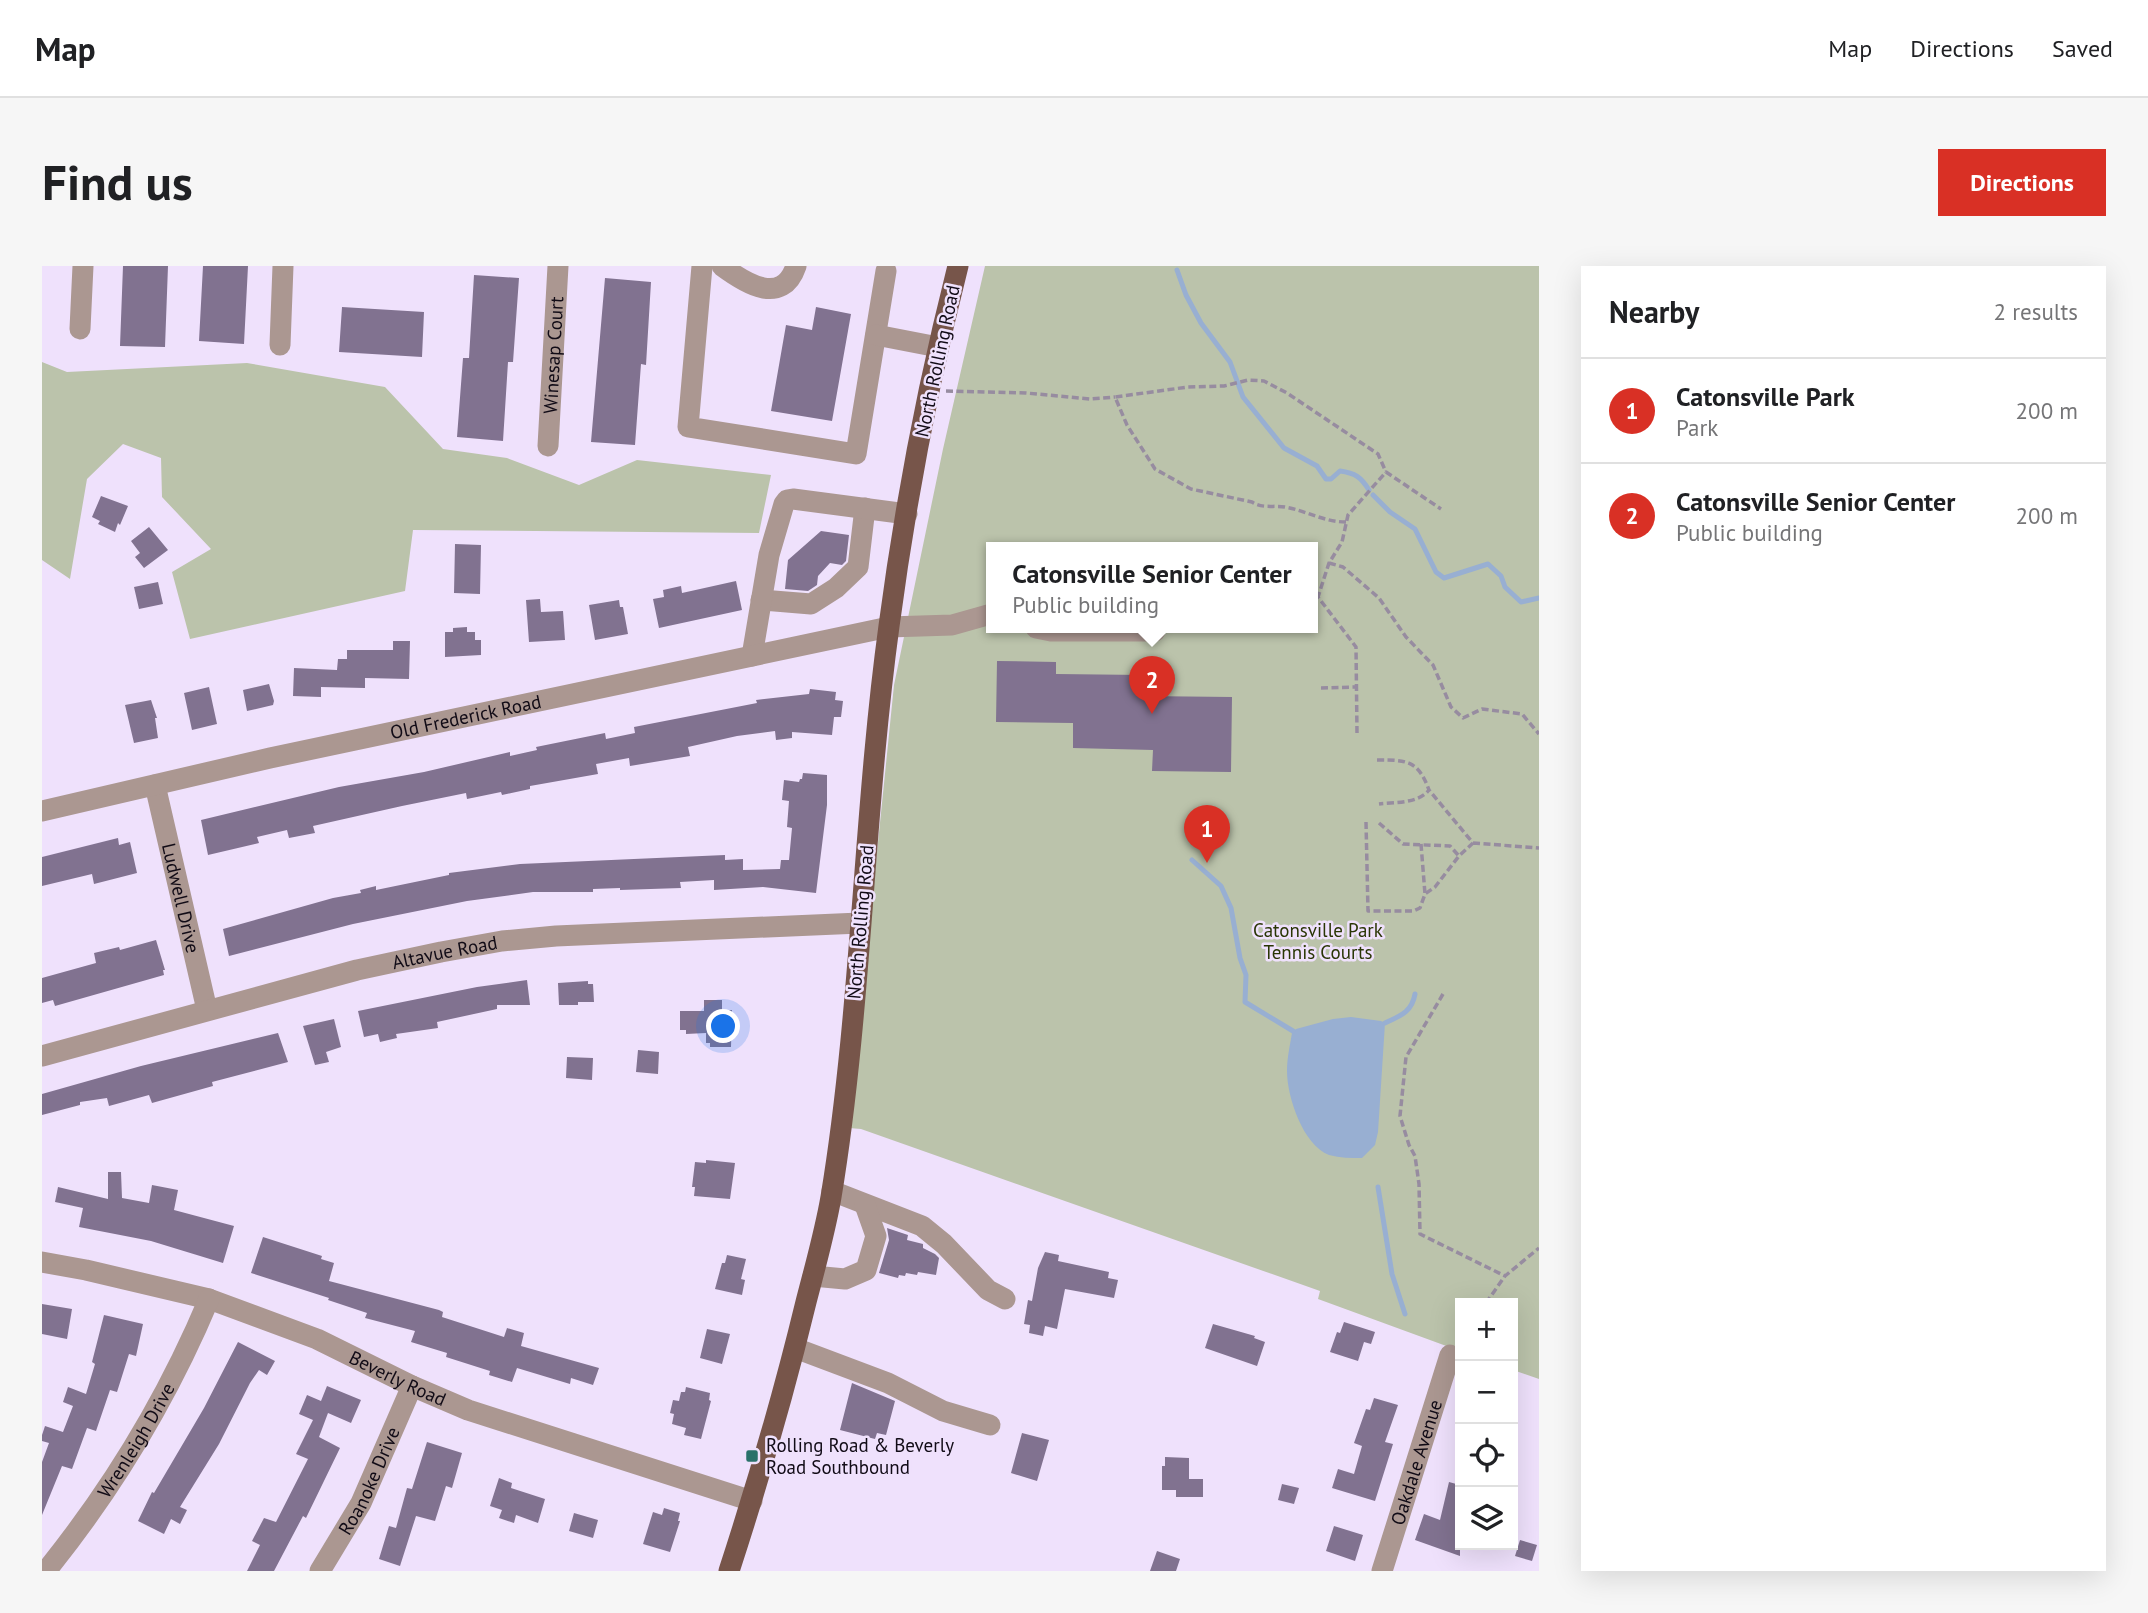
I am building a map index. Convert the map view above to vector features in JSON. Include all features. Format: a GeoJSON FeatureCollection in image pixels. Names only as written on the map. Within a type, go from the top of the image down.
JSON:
{"type":"FeatureCollection","features":[{"type":"Feature","properties":{"kind":"main road","name":"North Rolling Road"},"geometry":{"type":"LineString","coordinates":[[729,1571],[761,1476],[813,1276],[832,1191],[849,1055],[889,627],[938,347],[958,266]]}},
{"type":"Feature","properties":{"kind":"street"},"geometry":{"type":"LineString","coordinates":[[80,329],[83,266]]}},
{"type":"Feature","properties":{"kind":"street"},"geometry":{"type":"LineString","coordinates":[[281,345],[283,266]]}},
{"type":"Feature","properties":{"kind":"street","name":"Winesap Court"},"geometry":{"type":"LineString","coordinates":[[548,446],[558,266]]}},
{"type":"Feature","properties":{"kind":"street"},"geometry":{"type":"LineString","coordinates":[[702,266],[688,427],[856,454],[886,271]]}},
{"type":"Feature","properties":{"kind":"street"},"geometry":{"type":"LineString","coordinates":[[722,266],[749,285],[774,288],[785,284],[793,275],[796,266]]}},
{"type":"Feature","properties":{"kind":"street"},"geometry":{"type":"LineString","coordinates":[[876,335],[938,347]]}},
{"type":"Feature","properties":{"kind":"street"},"geometry":{"type":"LineString","coordinates":[[752,656],[769,555],[787,500],[907,514]]}},
{"type":"Feature","properties":{"kind":"street"},"geometry":{"type":"LineString","coordinates":[[761,600],[811,604],[836,588],[856,570],[865,508]]}},
{"type":"Feature","properties":{"kind":"street","name":"Old Frederick Road"},"geometry":{"type":"LineString","coordinates":[[42,811],[270,758],[889,627],[952,625],[986,615]]}},
{"type":"Feature","properties":{"kind":"street","name":"Ludwell Drive"},"geometry":{"type":"LineString","coordinates":[[155,785],[207,1010]]}},
{"type":"Feature","properties":{"kind":"street","name":"Altavue Road"},"geometry":{"type":"LineString","coordinates":[[42,1056],[357,970],[502,941],[556,936],[860,923]]}},
{"type":"Feature","properties":{"kind":"street"},"geometry":{"type":"LineString","coordinates":[[832,1191],[922,1226],[944,1244],[988,1290],[1006,1299]]}},
{"type":"Feature","properties":{"kind":"street"},"geometry":{"type":"LineString","coordinates":[[813,1276],[845,1279],[866,1270],[876,1236],[864,1205]]}},
{"type":"Feature","properties":{"kind":"street","name":"Beverly Road"},"geometry":{"type":"LineString","coordinates":[[42,1262],[209,1299],[317,1339],[412,1386],[468,1410],[751,1502]]}},
{"type":"Feature","properties":{"kind":"street","name":"Wrenleigh Drive"},"geometry":{"type":"LineString","coordinates":[[46,1571],[100,1499],[138,1440],[191,1341],[209,1299]]}},
{"type":"Feature","properties":{"kind":"street"},"geometry":{"type":"LineString","coordinates":[[795,1348],[888,1384],[943,1411],[990,1425]]}},
{"type":"Feature","properties":{"kind":"street","name":"Oakdale Avenue"},"geometry":{"type":"LineString","coordinates":[[1382,1571],[1450,1354]]}},
{"type":"Feature","properties":{"kind":"street","name":"Roanoke Drive"},"geometry":{"type":"LineString","coordinates":[[320,1571],[361,1503],[412,1386]]}},
{"type":"Feature","properties":{"kind":"path"},"geometry":{"type":"LineString","coordinates":[[930,390],[1026,393],[1090,400],[1188,387],[1224,386],[1248,380],[1264,381],[1287,393],[1378,454],[1386,472],[1441,509]]}},
{"type":"Feature","properties":{"kind":"path"},"geometry":{"type":"LineString","coordinates":[[1115,397],[1127,425],[1155,469],[1191,489],[1252,502],[1259,506],[1284,506],[1331,522],[1346,522]]}},
{"type":"Feature","properties":{"kind":"path"},"geometry":{"type":"LineString","coordinates":[[1357,733],[1356,647],[1318,597],[1329,563],[1342,542],[1348,515],[1386,472]]}},
{"type":"Feature","properties":{"kind":"path"},"geometry":{"type":"LineString","coordinates":[[1329,563],[1343,567],[1379,598],[1406,638],[1433,665],[1451,707],[1463,718],[1482,709],[1522,714],[1539,734]]}},
{"type":"Feature","properties":{"kind":"path"},"geometry":{"type":"LineString","coordinates":[[1321,688],[1356,687]]}},
{"type":"Feature","properties":{"kind":"path"},"geometry":{"type":"LineString","coordinates":[[1377,760],[1412,763],[1420,771],[1429,790],[1473,843],[1539,848]]}},
{"type":"Feature","properties":{"kind":"path"},"geometry":{"type":"LineString","coordinates":[[1378,804],[1415,800],[1429,790]]}},
{"type":"Feature","properties":{"kind":"path"},"geometry":{"type":"LineString","coordinates":[[1366,822],[1368,911],[1413,911],[1420,908],[1425,894],[1420,844]]}},
{"type":"Feature","properties":{"kind":"path"},"geometry":{"type":"LineString","coordinates":[[1379,822],[1403,844],[1450,846],[1459,856]]}},
{"type":"Feature","properties":{"kind":"path"},"geometry":{"type":"LineString","coordinates":[[1425,894],[1435,887],[1473,843]]}},
{"type":"Feature","properties":{"kind":"path"},"geometry":{"type":"LineString","coordinates":[[1443,994],[1406,1057],[1400,1116],[1415,1157],[1420,1234],[1505,1276]]}},
{"type":"Feature","properties":{"kind":"path"},"geometry":{"type":"LineString","coordinates":[[1490,1298],[1505,1276],[1539,1248]]}},
{"type":"Feature","properties":{"kind":"green space","name":"Catonsville Park Tennis Courts"},"geometry":{"type":"Polygon","coordinates":[[[985,266],[1539,266],[1539,1379],[1518,1372],[1518,1298],[1455,1298],[1455,1349],[1318,1299],[1320,1291],[861,1129],[849,1128],[894,685],[943,449],[985,266]]]}},
{"type":"Feature","properties":{"kind":"green space"},"geometry":{"type":"Polygon","coordinates":[[[42,362],[67,372],[247,363],[385,387],[443,449],[507,458],[579,485],[637,460],[771,475],[759,533],[413,530],[405,591],[190,639],[172,572],[211,549],[162,497],[161,458],[123,444],[87,479],[70,579],[42,560],[42,362]]]}},
{"type":"Feature","properties":{"kind":"water"},"geometry":{"type":"Polygon","coordinates":[[[1351,1017],[1385,1023],[1378,1132],[1375,1145],[1362,1158],[1329,1155],[1311,1141],[1293,1106],[1287,1071],[1292,1033],[1296,1029],[1351,1017]]]}},
{"type":"Feature","properties":{"kind":"building"},"geometry":{"type":"Polygon","coordinates":[[[123,266],[168,266],[165,347],[120,346],[123,266]]]}},
{"type":"Feature","properties":{"kind":"building"},"geometry":{"type":"Polygon","coordinates":[[[203,266],[248,266],[244,344],[199,341],[203,266]]]}},
{"type":"Feature","properties":{"kind":"building"},"geometry":{"type":"Polygon","coordinates":[[[474,275],[519,278],[513,362],[508,362],[503,441],[457,437],[463,358],[469,358],[474,275]]]}},
{"type":"Feature","properties":{"kind":"building"},"geometry":{"type":"Polygon","coordinates":[[[605,278],[651,282],[646,365],[641,364],[635,445],[591,442],[605,278]]]}},
{"type":"Feature","properties":{"kind":"building"},"geometry":{"type":"Polygon","coordinates":[[[342,307],[424,312],[422,357],[339,352],[342,307]]]}},
{"type":"Feature","properties":{"kind":"building"},"geometry":{"type":"Polygon","coordinates":[[[816,307],[851,314],[832,421],[771,411],[786,325],[812,330],[816,307]]]}},
{"type":"Feature","properties":{"kind":"building"},"geometry":{"type":"Polygon","coordinates":[[[101,496],[128,506],[115,532],[98,524],[100,521],[92,517],[101,496]]]}},
{"type":"Feature","properties":{"kind":"building"},"geometry":{"type":"Polygon","coordinates":[[[149,527],[168,550],[144,568],[135,557],[140,553],[131,541],[149,527]]]}},
{"type":"Feature","properties":{"kind":"building"},"geometry":{"type":"Polygon","coordinates":[[[821,531],[849,535],[846,561],[842,565],[830,563],[818,576],[817,585],[808,591],[785,589],[788,560],[821,531]]]}},
{"type":"Feature","properties":{"kind":"building"},"geometry":{"type":"Polygon","coordinates":[[[455,544],[481,545],[480,594],[454,593],[455,544]]]}},
{"type":"Feature","properties":{"kind":"building"},"geometry":{"type":"Polygon","coordinates":[[[736,581],[742,610],[659,628],[653,599],[664,597],[663,590],[681,586],[682,593],[736,581]]]}},
{"type":"Feature","properties":{"kind":"building"},"geometry":{"type":"Polygon","coordinates":[[[158,582],[163,604],[139,609],[134,587],[158,582]]]}},
{"type":"Feature","properties":{"kind":"building"},"geometry":{"type":"Polygon","coordinates":[[[540,599],[541,612],[563,611],[565,640],[529,642],[526,600],[540,599]]]}},
{"type":"Feature","properties":{"kind":"building"},"geometry":{"type":"Polygon","coordinates":[[[619,600],[628,634],[595,640],[589,605],[619,600]]]}},
{"type":"Feature","properties":{"kind":"building"},"geometry":{"type":"Polygon","coordinates":[[[467,627],[467,632],[475,632],[475,640],[481,640],[481,655],[445,657],[445,632],[453,632],[453,628],[467,627]]]}},
{"type":"Feature","properties":{"kind":"building"},"geometry":{"type":"Polygon","coordinates":[[[393,641],[410,641],[409,679],[365,678],[365,688],[321,687],[321,697],[293,696],[294,668],[337,670],[338,659],[347,659],[347,650],[393,650],[393,641]]]}},
{"type":"Feature","properties":{"kind":"building"},"geometry":{"type":"Polygon","coordinates":[[[997,661],[1056,662],[1056,674],[1143,675],[1142,696],[1232,697],[1231,772],[1152,771],[1153,750],[1073,748],[1073,723],[996,722],[997,661]]]}},
{"type":"Feature","properties":{"kind":"building"},"geometry":{"type":"Polygon","coordinates":[[[269,684],[273,705],[247,711],[243,690],[269,684]]]}},
{"type":"Feature","properties":{"kind":"building"},"geometry":{"type":"Polygon","coordinates":[[[209,687],[217,724],[192,730],[184,693],[209,687]]]}},
{"type":"Feature","properties":{"kind":"building"},"geometry":{"type":"Polygon","coordinates":[[[810,689],[836,692],[835,700],[843,701],[841,717],[834,717],[832,735],[792,732],[792,738],[776,740],[775,731],[737,736],[688,747],[690,756],[630,766],[629,758],[596,764],[598,774],[530,786],[530,789],[502,795],[501,792],[467,799],[466,793],[402,806],[313,826],[315,833],[289,838],[287,830],[257,837],[259,843],[208,855],[201,820],[339,787],[424,772],[510,752],[510,756],[537,750],[536,747],[605,733],[606,739],[635,733],[634,727],[757,703],[756,700],[809,694],[810,689]]]}},
{"type":"Feature","properties":{"kind":"building"},"geometry":{"type":"Polygon","coordinates":[[[151,700],[157,718],[158,738],[134,743],[125,705],[151,700]]]}},
{"type":"Feature","properties":{"kind":"building"},"geometry":{"type":"Polygon","coordinates":[[[803,773],[827,775],[827,805],[816,893],[763,887],[714,890],[714,880],[680,882],[681,888],[533,892],[467,901],[353,924],[229,956],[223,929],[333,898],[361,893],[360,890],[376,886],[376,890],[449,873],[520,864],[725,855],[725,860],[743,859],[743,870],[780,869],[781,860],[789,860],[792,828],[787,827],[789,801],[782,800],[784,780],[799,782],[803,773]]]}},
{"type":"Feature","properties":{"kind":"building"},"geometry":{"type":"Polygon","coordinates":[[[118,838],[119,845],[130,842],[137,873],[94,884],[92,874],[42,886],[42,857],[118,838]]]}},
{"type":"Feature","properties":{"kind":"building"},"geometry":{"type":"Polygon","coordinates":[[[156,940],[164,975],[55,1006],[53,1000],[42,1003],[42,978],[96,963],[94,953],[119,947],[120,950],[156,940]]]}},
{"type":"Feature","properties":{"kind":"building"},"geometry":{"type":"Polygon","coordinates":[[[527,980],[530,1005],[497,1005],[497,1009],[437,1022],[438,1028],[396,1034],[397,1038],[380,1042],[378,1034],[364,1037],[358,1011],[477,987],[527,980]]]}},
{"type":"Feature","properties":{"kind":"building"},"geometry":{"type":"Polygon","coordinates":[[[588,981],[588,984],[593,984],[594,1002],[559,1005],[558,983],[588,981]]]}},
{"type":"Feature","properties":{"kind":"building"},"geometry":{"type":"Polygon","coordinates":[[[704,1000],[722,1000],[722,1010],[732,1010],[731,1047],[710,1047],[710,1043],[706,1043],[706,1033],[686,1034],[686,1030],[680,1030],[680,1011],[704,1011],[704,1000]]]}},
{"type":"Feature","properties":{"kind":"building"},"geometry":{"type":"Polygon","coordinates":[[[334,1019],[341,1047],[326,1052],[329,1062],[315,1065],[303,1026],[334,1019]]]}},
{"type":"Feature","properties":{"kind":"building"},"geometry":{"type":"Polygon","coordinates":[[[278,1033],[288,1062],[212,1082],[213,1086],[152,1103],[149,1095],[109,1106],[107,1098],[80,1102],[80,1105],[42,1115],[42,1094],[141,1066],[278,1033]]]}},
{"type":"Feature","properties":{"kind":"building"},"geometry":{"type":"Polygon","coordinates":[[[638,1050],[659,1052],[658,1074],[636,1072],[638,1050]]]}},
{"type":"Feature","properties":{"kind":"building"},"geometry":{"type":"Polygon","coordinates":[[[567,1057],[593,1058],[592,1080],[566,1078],[567,1057]]]}},
{"type":"Feature","properties":{"kind":"building"},"geometry":{"type":"Polygon","coordinates":[[[706,1160],[735,1163],[730,1199],[694,1196],[695,1187],[692,1187],[695,1162],[706,1163],[706,1160]]]}},
{"type":"Feature","properties":{"kind":"building"},"geometry":{"type":"Polygon","coordinates":[[[108,1172],[121,1172],[122,1198],[149,1203],[152,1185],[178,1190],[174,1210],[234,1226],[223,1263],[151,1241],[79,1227],[83,1208],[55,1202],[58,1187],[108,1199],[108,1172]]]}},
{"type":"Feature","properties":{"kind":"building"},"geometry":{"type":"Polygon","coordinates":[[[887,1228],[908,1235],[907,1240],[923,1244],[923,1248],[935,1254],[939,1258],[936,1275],[918,1272],[917,1275],[899,1275],[898,1278],[879,1273],[889,1240],[887,1228]]]}},
{"type":"Feature","properties":{"kind":"building"},"geometry":{"type":"Polygon","coordinates":[[[263,1237],[322,1256],[321,1259],[334,1263],[329,1281],[439,1310],[443,1312],[442,1317],[504,1337],[507,1328],[524,1333],[521,1346],[599,1368],[593,1385],[571,1378],[570,1384],[517,1368],[512,1382],[489,1375],[490,1371],[411,1342],[415,1331],[365,1318],[367,1313],[251,1273],[263,1237]]]}},
{"type":"Feature","properties":{"kind":"building"},"geometry":{"type":"Polygon","coordinates":[[[1045,1252],[1059,1255],[1058,1261],[1109,1272],[1108,1278],[1118,1280],[1114,1298],[1065,1289],[1057,1329],[1045,1326],[1043,1336],[1029,1333],[1030,1325],[1024,1324],[1028,1300],[1032,1301],[1038,1268],[1045,1252]]]}},
{"type":"Feature","properties":{"kind":"building"},"geometry":{"type":"Polygon","coordinates":[[[727,1255],[746,1259],[741,1279],[745,1280],[742,1295],[715,1289],[727,1255]]]}},
{"type":"Feature","properties":{"kind":"building"},"geometry":{"type":"Polygon","coordinates":[[[42,1304],[72,1309],[67,1339],[42,1334],[42,1304]]]}},
{"type":"Feature","properties":{"kind":"building"},"geometry":{"type":"Polygon","coordinates":[[[104,1315],[143,1324],[136,1356],[129,1354],[117,1392],[110,1390],[96,1431],[87,1428],[72,1469],[62,1466],[42,1515],[42,1462],[49,1443],[42,1441],[42,1435],[45,1426],[63,1432],[73,1406],[63,1402],[68,1387],[86,1394],[95,1364],[92,1362],[104,1315]]]}},
{"type":"Feature","properties":{"kind":"building"},"geometry":{"type":"Polygon","coordinates":[[[1344,1322],[1375,1332],[1371,1344],[1364,1342],[1358,1361],[1330,1352],[1337,1332],[1340,1333],[1344,1322]]]}},
{"type":"Feature","properties":{"kind":"building"},"geometry":{"type":"Polygon","coordinates":[[[1213,1324],[1255,1336],[1254,1338],[1265,1342],[1257,1366],[1205,1348],[1213,1324]]]}},
{"type":"Feature","properties":{"kind":"building"},"geometry":{"type":"Polygon","coordinates":[[[707,1329],[730,1334],[722,1364],[700,1358],[707,1329]]]}},
{"type":"Feature","properties":{"kind":"building"},"geometry":{"type":"Polygon","coordinates":[[[238,1342],[275,1361],[267,1375],[259,1370],[250,1383],[219,1444],[180,1507],[187,1510],[180,1524],[171,1519],[164,1534],[138,1521],[152,1492],[154,1493],[204,1408],[238,1342]]]}},
{"type":"Feature","properties":{"kind":"building"},"geometry":{"type":"Polygon","coordinates":[[[852,1383],[895,1401],[886,1435],[877,1433],[875,1439],[840,1430],[852,1383]]]}},
{"type":"Feature","properties":{"kind":"building"},"geometry":{"type":"Polygon","coordinates":[[[327,1386],[361,1400],[351,1423],[328,1413],[319,1437],[340,1448],[306,1518],[303,1516],[274,1571],[247,1571],[260,1545],[252,1541],[264,1518],[276,1522],[308,1459],[296,1454],[313,1420],[299,1414],[307,1395],[321,1401],[327,1386]]]}},
{"type":"Feature","properties":{"kind":"building"},"geometry":{"type":"Polygon","coordinates":[[[686,1387],[710,1393],[711,1401],[701,1439],[684,1435],[686,1428],[672,1424],[674,1414],[670,1413],[673,1400],[679,1401],[681,1392],[685,1392],[686,1387]]]}},
{"type":"Feature","properties":{"kind":"building"},"geometry":{"type":"Polygon","coordinates":[[[1374,1398],[1398,1405],[1385,1442],[1393,1444],[1375,1501],[1332,1488],[1338,1469],[1354,1474],[1362,1446],[1354,1443],[1366,1409],[1370,1410],[1374,1398]]]}},
{"type":"Feature","properties":{"kind":"building"},"geometry":{"type":"Polygon","coordinates":[[[1022,1433],[1049,1440],[1037,1481],[1011,1473],[1022,1433]]]}},
{"type":"Feature","properties":{"kind":"building"},"geometry":{"type":"Polygon","coordinates":[[[427,1442],[462,1453],[452,1488],[446,1486],[435,1521],[416,1516],[400,1566],[379,1559],[389,1526],[396,1528],[407,1488],[412,1489],[427,1442]]]}},
{"type":"Feature","properties":{"kind":"building"},"geometry":{"type":"Polygon","coordinates":[[[1165,1457],[1189,1458],[1189,1479],[1203,1479],[1203,1497],[1176,1497],[1176,1490],[1162,1490],[1162,1466],[1165,1466],[1165,1457]]]}},
{"type":"Feature","properties":{"kind":"building"},"geometry":{"type":"Polygon","coordinates":[[[499,1478],[512,1483],[511,1488],[545,1499],[538,1523],[516,1515],[514,1523],[499,1518],[502,1510],[490,1506],[499,1478]]]}},
{"type":"Feature","properties":{"kind":"building"},"geometry":{"type":"Polygon","coordinates":[[[1449,1482],[1455,1484],[1455,1550],[1460,1550],[1460,1556],[1415,1540],[1424,1514],[1440,1520],[1449,1482]]]}},
{"type":"Feature","properties":{"kind":"building"},"geometry":{"type":"Polygon","coordinates":[[[1282,1484],[1299,1488],[1294,1504],[1278,1500],[1282,1484]]]}},
{"type":"Feature","properties":{"kind":"building"},"geometry":{"type":"Polygon","coordinates":[[[664,1508],[680,1513],[670,1552],[643,1544],[653,1512],[662,1515],[664,1508]]]}},
{"type":"Feature","properties":{"kind":"building"},"geometry":{"type":"Polygon","coordinates":[[[574,1513],[598,1520],[593,1538],[569,1531],[574,1513]]]}},
{"type":"Feature","properties":{"kind":"building"},"geometry":{"type":"Polygon","coordinates":[[[1334,1526],[1363,1535],[1355,1561],[1326,1551],[1334,1526]]]}},
{"type":"Feature","properties":{"kind":"building"},"geometry":{"type":"Polygon","coordinates":[[[1520,1540],[1537,1545],[1532,1561],[1515,1556],[1520,1540]]]}},
{"type":"Feature","properties":{"kind":"building"},"geometry":{"type":"Polygon","coordinates":[[[1157,1551],[1180,1559],[1176,1571],[1150,1571],[1157,1551]]]}},
{"type":"Feature","properties":{"kind":"waterway"},"geometry":{"type":"LineString","coordinates":[[1177,270],[1186,295],[1201,323],[1230,362],[1243,397],[1284,448],[1317,466],[1326,479],[1331,479],[1340,471],[1350,473],[1357,476],[1369,490]]}},
{"type":"Feature","properties":{"kind":"waterway"},"geometry":{"type":"LineString","coordinates":[[1373,495],[1390,512],[1415,529],[1436,572],[1444,578],[1488,564],[1501,576],[1505,587],[1521,602],[1539,598]]}},
{"type":"Feature","properties":{"kind":"waterway"},"geometry":{"type":"LineString","coordinates":[[1192,860],[1221,886],[1231,908],[1240,958],[1246,975],[1245,1002],[1293,1031]]}},
{"type":"Feature","properties":{"kind":"waterway"},"geometry":{"type":"LineString","coordinates":[[1385,1023],[1408,1009],[1415,994]]}},
{"type":"Feature","properties":{"kind":"waterway"},"geometry":{"type":"LineString","coordinates":[[1378,1187],[1392,1274],[1405,1314]]}},
{"type":"Feature","properties":{"kind":"place","name":"Catonsville Senior Center"},"geometry":{"type":"Point","coordinates":[1152,714]}},
{"type":"Feature","properties":{"kind":"place","name":"Catonsville Park"},"geometry":{"type":"Point","coordinates":[1207,863]}},
{"type":"Feature","properties":{"kind":"place","name":"Rolling Road & Beverly Road Southbound"},"geometry":{"type":"Point","coordinates":[752,1456]}}]}
